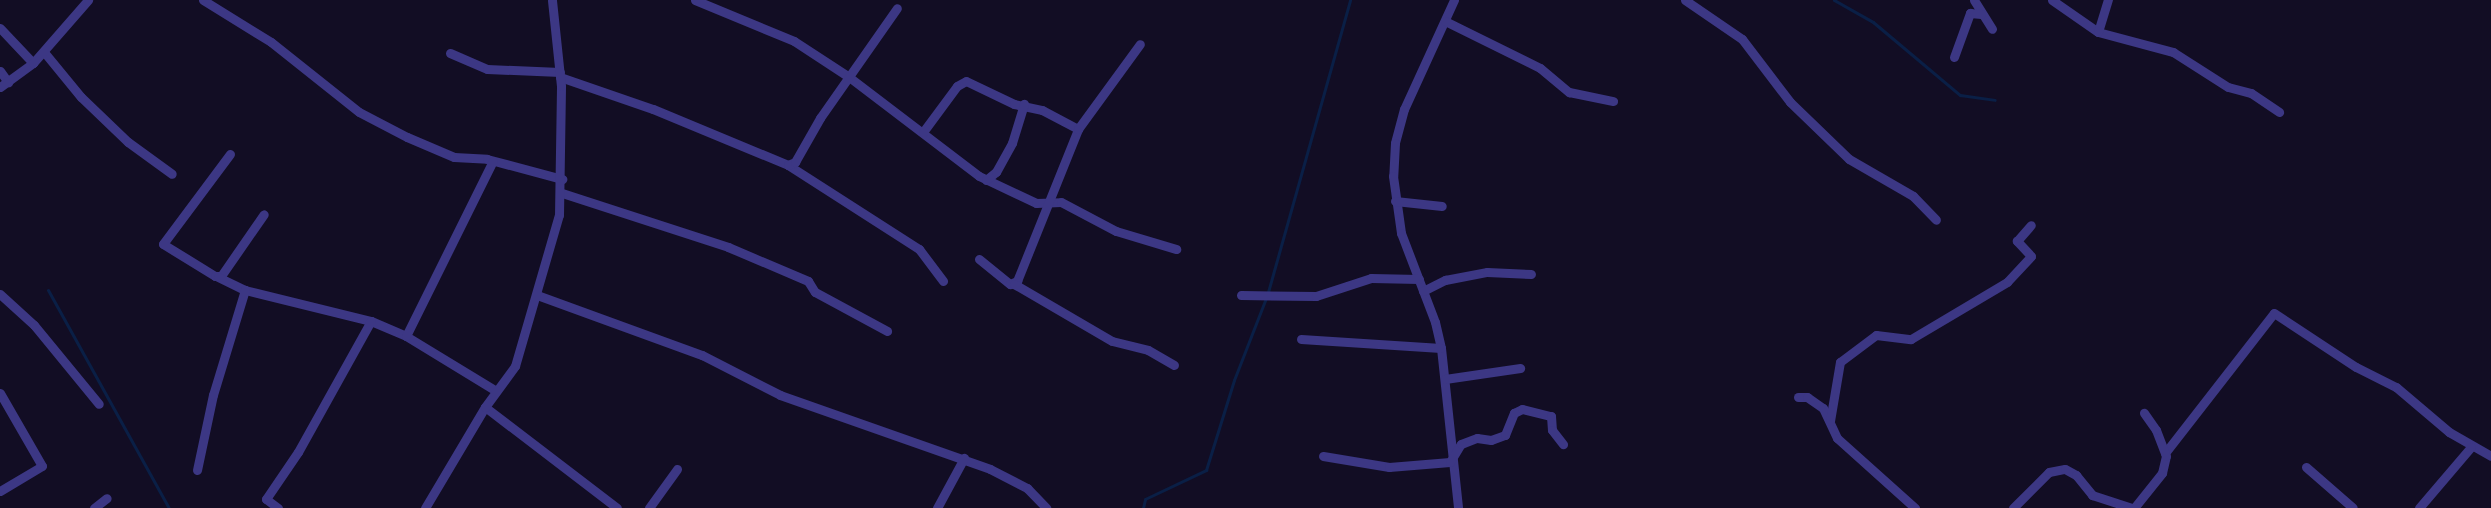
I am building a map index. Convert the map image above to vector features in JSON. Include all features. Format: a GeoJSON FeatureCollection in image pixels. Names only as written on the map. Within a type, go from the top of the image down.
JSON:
{"type":"FeatureCollection","features":[{"type":"Feature","properties":{"kind":"street"},"geometry":{"type":"LineString","coordinates":[[0,72],[4,85],[33,63],[88,0]]}},
{"type":"Feature","properties":{"kind":"street"},"geometry":{"type":"LineString","coordinates":[[203,0],[271,42],[359,112],[454,158],[493,161],[562,179]]}},
{"type":"Feature","properties":{"kind":"street"},"geometry":{"type":"LineString","coordinates":[[425,508],[485,407],[515,366],[537,295],[562,193],[560,75],[552,0]]}},
{"type":"Feature","properties":{"kind":"street"},"geometry":{"type":"LineString","coordinates":[[695,0],[788,39],[849,77],[986,180],[1039,207]]}},
{"type":"Feature","properties":{"kind":"street"},"geometry":{"type":"LineString","coordinates":[[1454,0],[1401,121],[1395,143],[1395,201],[1401,233],[1424,291],[1441,348],[1450,462],[1458,508]]}},
{"type":"Feature","properties":{"kind":"street"},"geometry":{"type":"LineString","coordinates":[[1685,0],[1742,39],[1790,102],[1850,159],[1913,196],[1936,220]]}},
{"type":"Feature","properties":{"kind":"street"},"geometry":{"type":"LineString","coordinates":[[1974,0],[1980,14],[1992,29]]}},
{"type":"Feature","properties":{"kind":"street"},"geometry":{"type":"LineString","coordinates":[[2052,0],[2098,32],[2173,52],[2228,87],[2251,93],[2279,112]]}},
{"type":"Feature","properties":{"kind":"street"},"geometry":{"type":"LineString","coordinates":[[2098,32],[2108,0]]}},
{"type":"Feature","properties":{"kind":"street"},"geometry":{"type":"LineString","coordinates":[[788,165],[795,162],[849,77],[897,8]]}},
{"type":"Feature","properties":{"kind":"street"},"geometry":{"type":"LineString","coordinates":[[1954,57],[1970,14],[1980,14]]}},
{"type":"Feature","properties":{"kind":"street"},"geometry":{"type":"LineString","coordinates":[[1445,21],[1540,68],[1569,92],[1613,101]]}},
{"type":"Feature","properties":{"kind":"street"},"geometry":{"type":"LineString","coordinates":[[0,28],[33,63]]}},
{"type":"Feature","properties":{"kind":"street"},"geometry":{"type":"LineString","coordinates":[[1039,207],[1051,201],[1077,129],[1140,44]]}},
{"type":"Feature","properties":{"kind":"street"},"geometry":{"type":"LineString","coordinates":[[44,52],[81,97],[128,142],[172,174]]}},
{"type":"Feature","properties":{"kind":"street"},"geometry":{"type":"LineString","coordinates":[[450,53],[487,69],[560,75],[653,109],[788,165],[919,249],[943,281]]}},
{"type":"Feature","properties":{"kind":"street"},"geometry":{"type":"LineString","coordinates":[[923,132],[957,87],[966,81],[1014,104],[1024,104],[1077,129]]}},
{"type":"Feature","properties":{"kind":"street"},"geometry":{"type":"LineString","coordinates":[[986,180],[996,172],[1012,143],[1024,104]]}},
{"type":"Feature","properties":{"kind":"street"},"geometry":{"type":"LineString","coordinates":[[230,154],[164,244],[218,277],[245,290],[371,321],[406,336],[495,392]]}},
{"type":"Feature","properties":{"kind":"street"},"geometry":{"type":"LineString","coordinates":[[406,336],[493,161]]}},
{"type":"Feature","properties":{"kind":"street"},"geometry":{"type":"LineString","coordinates":[[562,193],[728,247],[808,281],[815,292],[887,331]]}},
{"type":"Feature","properties":{"kind":"street"},"geometry":{"type":"LineString","coordinates":[[1051,201],[1080,210],[1116,231],[1176,249]]}},
{"type":"Feature","properties":{"kind":"street"},"geometry":{"type":"LineString","coordinates":[[1395,201],[1442,206]]}},
{"type":"Feature","properties":{"kind":"street"},"geometry":{"type":"LineString","coordinates":[[1014,284],[1040,225],[1039,207]]}},
{"type":"Feature","properties":{"kind":"street"},"geometry":{"type":"LineString","coordinates":[[218,277],[264,214]]}},
{"type":"Feature","properties":{"kind":"street"},"geometry":{"type":"LineString","coordinates":[[1830,422],[1840,362],[1876,335],[1911,339],[2007,282],[2031,256],[2017,241],[2031,225]]}},
{"type":"Feature","properties":{"kind":"street"},"geometry":{"type":"LineString","coordinates":[[979,259],[1014,284],[1112,341],[1148,350],[1174,365]]}},
{"type":"Feature","properties":{"kind":"street"},"geometry":{"type":"LineString","coordinates":[[1424,291],[1445,280],[1488,272],[1531,274]]}},
{"type":"Feature","properties":{"kind":"street"},"geometry":{"type":"LineString","coordinates":[[1241,295],[1316,296],[1371,279],[1419,279]]}},
{"type":"Feature","properties":{"kind":"street"},"geometry":{"type":"LineString","coordinates":[[197,470],[213,395],[245,290]]}},
{"type":"Feature","properties":{"kind":"street"},"geometry":{"type":"LineString","coordinates":[[0,294],[34,325],[99,404]]}},
{"type":"Feature","properties":{"kind":"street"},"geometry":{"type":"LineString","coordinates":[[537,295],[702,355],[780,395],[858,419],[922,447],[964,458],[1027,488],[1046,508]]}},
{"type":"Feature","properties":{"kind":"street"},"geometry":{"type":"LineString","coordinates":[[2013,508],[2049,472],[2065,469],[2076,474],[2092,495],[2133,508],[2162,473],[2165,453],[2274,313],[2356,367],[2396,387],[2471,447],[2491,456]]}},
{"type":"Feature","properties":{"kind":"street"},"geometry":{"type":"LineString","coordinates":[[278,508],[266,499],[298,452],[371,321]]}},
{"type":"Feature","properties":{"kind":"street"},"geometry":{"type":"LineString","coordinates":[[1301,339],[1441,348]]}},
{"type":"Feature","properties":{"kind":"street"},"geometry":{"type":"LineString","coordinates":[[1445,379],[1520,368]]}},
{"type":"Feature","properties":{"kind":"street"},"geometry":{"type":"LineString","coordinates":[[0,393],[42,466],[0,491]]}},
{"type":"Feature","properties":{"kind":"street"},"geometry":{"type":"LineString","coordinates":[[1798,397],[1807,397],[1823,408],[1843,444],[1915,508]]}},
{"type":"Feature","properties":{"kind":"street"},"geometry":{"type":"LineString","coordinates":[[485,407],[617,508]]}},
{"type":"Feature","properties":{"kind":"street"},"geometry":{"type":"LineString","coordinates":[[1450,462],[1461,444],[1477,438],[1491,440],[1505,435],[1514,413],[1522,409],[1551,416],[1552,430],[1563,444]]}},
{"type":"Feature","properties":{"kind":"street"},"geometry":{"type":"LineString","coordinates":[[2144,413],[2156,430],[2165,453]]}},
{"type":"Feature","properties":{"kind":"street"},"geometry":{"type":"LineString","coordinates":[[2419,508],[2471,447]]}},
{"type":"Feature","properties":{"kind":"street"},"geometry":{"type":"LineString","coordinates":[[1323,456],[1389,467],[1450,462]]}},
{"type":"Feature","properties":{"kind":"street"},"geometry":{"type":"LineString","coordinates":[[937,508],[964,458]]}},
{"type":"Feature","properties":{"kind":"street"},"geometry":{"type":"LineString","coordinates":[[2306,467],[2354,508]]}},
{"type":"Feature","properties":{"kind":"street"},"geometry":{"type":"LineString","coordinates":[[649,508],[677,469]]}},
{"type":"Feature","properties":{"kind":"street"},"geometry":{"type":"LineString","coordinates":[[94,508],[106,498]]}},
{"type":"Feature","properties":{"kind":"waterway"},"geometry":{"type":"LineString","coordinates":[[1268,292],[1350,0]]}},
{"type":"Feature","properties":{"kind":"waterway"},"geometry":{"type":"LineString","coordinates":[[1834,0],[1873,22],[1960,95],[1995,100]]}},
{"type":"Feature","properties":{"kind":"waterway"},"geometry":{"type":"LineString","coordinates":[[48,290],[169,508]]}},
{"type":"Feature","properties":{"kind":"waterway"},"geometry":{"type":"LineString","coordinates":[[1143,508],[1145,499],[1206,470],[1234,380],[1266,298]]}}]}
